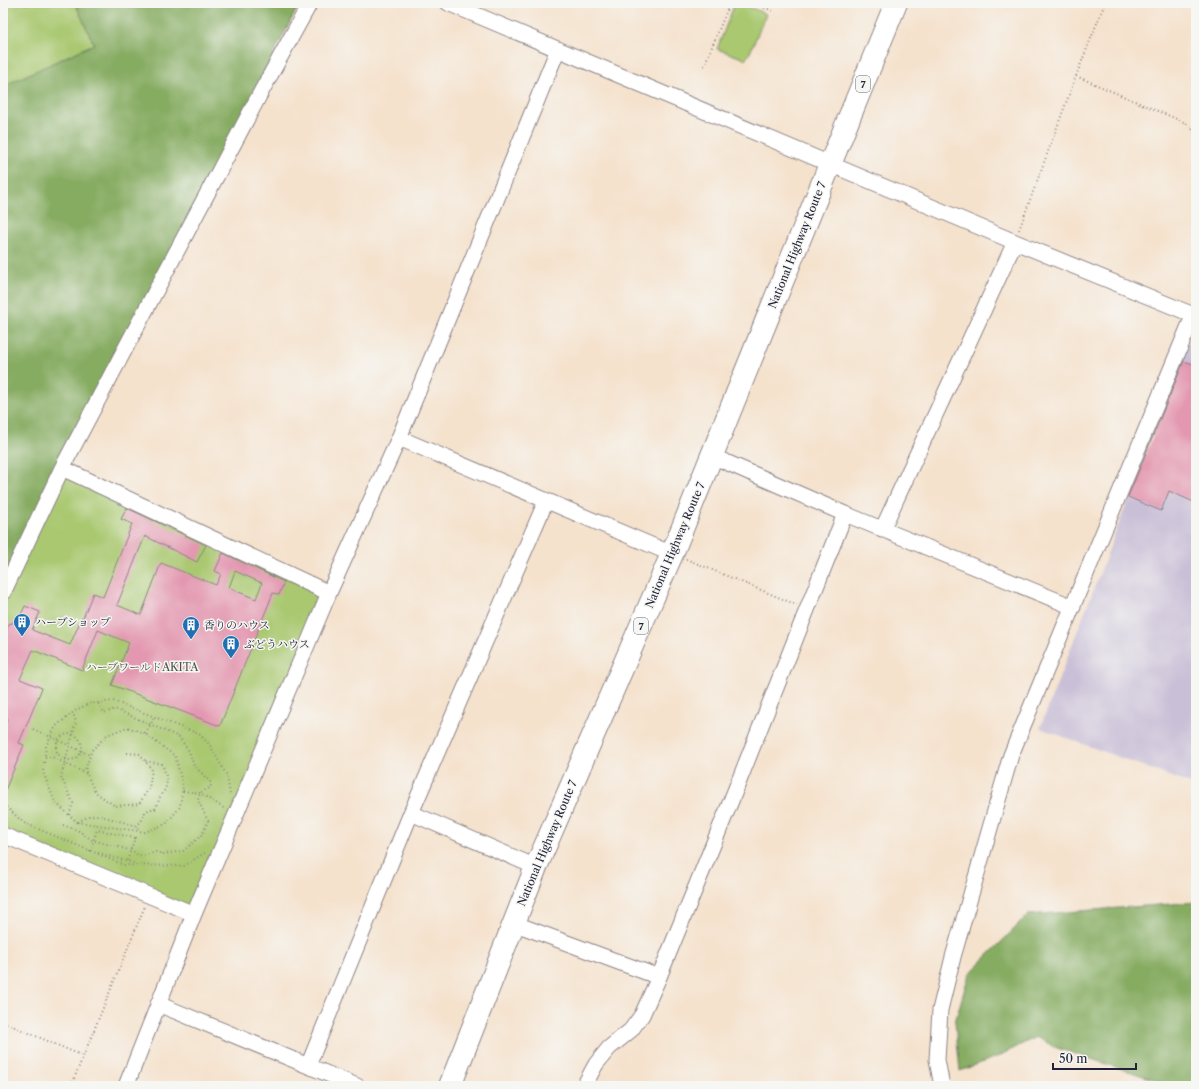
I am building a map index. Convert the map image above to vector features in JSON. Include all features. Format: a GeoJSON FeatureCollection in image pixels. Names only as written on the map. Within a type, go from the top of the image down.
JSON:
{"type":"FeatureCollection","features":[{"type":"Feature","properties":{"kind":"highway","name":"National Highway Route 7"},"geometry":{"type":"LineString","coordinates":[[450,1086],[536,867],[672,554],[896,3]]}},
{"type":"Feature","properties":{"kind":"street"},"geometry":{"type":"LineString","coordinates":[[3,593],[62,468],[261,92],[310,3]]}},
{"type":"Feature","properties":{"kind":"street"},"geometry":{"type":"LineString","coordinates":[[448,3],[1015,242],[1195,316],[1011,755],[953,957],[940,1010],[937,1060],[942,1086]]}},
{"type":"Feature","properties":{"kind":"street"},"geometry":{"type":"LineString","coordinates":[[126,1086],[194,914],[329,593],[399,438],[558,49]]}},
{"type":"Feature","properties":{"kind":"street"},"geometry":{"type":"LineString","coordinates":[[882,530],[1015,242]]}},
{"type":"Feature","properties":{"kind":"street"},"geometry":{"type":"LineString","coordinates":[[399,438],[672,554]]}},
{"type":"Feature","properties":{"kind":"street"},"geometry":{"type":"LineString","coordinates":[[712,456],[882,530],[1073,607]]}},
{"type":"Feature","properties":{"kind":"street"},"geometry":{"type":"LineString","coordinates":[[62,468],[329,593]]}},
{"type":"Feature","properties":{"kind":"street"},"geometry":{"type":"LineString","coordinates":[[308,1066],[411,813],[546,501]]}},
{"type":"Feature","properties":{"kind":"street"},"geometry":{"type":"LineString","coordinates":[[584,1086],[604,1053],[631,1030],[642,1015],[735,791],[845,514]]}},
{"type":"Feature","properties":{"kind":"street"},"geometry":{"type":"LineString","coordinates":[[411,813],[536,867]]}},
{"type":"Feature","properties":{"kind":"street"},"geometry":{"type":"LineString","coordinates":[[3,835],[194,914]]}},
{"type":"Feature","properties":{"kind":"street"},"geometry":{"type":"LineString","coordinates":[[513,923],[659,977]]}},
{"type":"Feature","properties":{"kind":"street"},"geometry":{"type":"LineString","coordinates":[[158,1004],[357,1086]]}},
{"type":"Feature","properties":{"kind":"path"},"geometry":{"type":"LineString","coordinates":[[704,66],[730,3]]}},
{"type":"Feature","properties":{"kind":"path"},"geometry":{"type":"LineString","coordinates":[[753,3],[773,11]]}},
{"type":"Feature","properties":{"kind":"path"},"geometry":{"type":"LineString","coordinates":[[1015,242],[1076,76],[1105,3]]}},
{"type":"Feature","properties":{"kind":"path"},"geometry":{"type":"LineString","coordinates":[[1076,76],[1186,123],[1196,135]]}},
{"type":"Feature","properties":{"kind":"path"},"geometry":{"type":"LineString","coordinates":[[672,554],[807,609]]}},
{"type":"Feature","properties":{"kind":"path"},"geometry":{"type":"LineString","coordinates":[[127,752],[140,754],[152,770],[149,788],[139,804],[115,806],[95,792],[85,770],[92,750],[107,735],[127,727],[144,733],[175,756],[184,786],[180,807],[166,824],[144,832],[77,822],[55,802],[43,772],[46,746],[56,726],[72,713],[88,704],[113,700],[199,734],[210,745],[227,776],[231,798]]}},
{"type":"Feature","properties":{"kind":"path"},"geometry":{"type":"LineString","coordinates":[[63,825],[79,831],[94,840],[131,850],[137,855],[143,856],[156,852],[163,854],[183,851],[202,834],[208,822],[198,800],[200,793],[211,787],[210,781],[194,766],[189,751],[179,737],[115,709],[104,713],[98,703]]}},
{"type":"Feature","properties":{"kind":"path"},"geometry":{"type":"LineString","coordinates":[[69,815],[73,803],[61,777],[76,722],[72,713]]}},
{"type":"Feature","properties":{"kind":"path"},"geometry":{"type":"LineString","coordinates":[[144,733],[151,724],[154,716]]}},
{"type":"Feature","properties":{"kind":"path"},"geometry":{"type":"LineString","coordinates":[[33,729],[90,755]]}},
{"type":"Feature","properties":{"kind":"path"},"geometry":{"type":"LineString","coordinates":[[73,734],[80,741],[82,749],[77,756],[69,760],[58,754],[56,750],[57,741],[63,735],[73,734]]}},
{"type":"Feature","properties":{"kind":"path"},"geometry":{"type":"LineString","coordinates":[[44,757],[52,757],[87,774]]}},
{"type":"Feature","properties":{"kind":"path"},"geometry":{"type":"LineString","coordinates":[[136,826],[140,822],[145,812],[150,809],[155,809],[165,792],[166,787],[167,777],[162,764],[145,761]]}},
{"type":"Feature","properties":{"kind":"path"},"geometry":{"type":"LineString","coordinates":[[183,791],[200,793],[231,812]]}},
{"type":"Feature","properties":{"kind":"path"},"geometry":{"type":"LineString","coordinates":[[3,800],[5,806],[24,823],[124,865],[184,866],[210,849]]}},
{"type":"Feature","properties":{"kind":"path"},"geometry":{"type":"LineString","coordinates":[[77,822],[89,816],[98,815],[127,822],[136,826],[138,831]]}},
{"type":"Feature","properties":{"kind":"path"},"geometry":{"type":"LineString","coordinates":[[90,851],[97,830],[134,838],[127,861]]}},
{"type":"Feature","properties":{"kind":"path"},"geometry":{"type":"LineString","coordinates":[[90,851],[134,863]]}},
{"type":"Feature","properties":{"kind":"path"},"geometry":{"type":"LineString","coordinates":[[71,1086],[149,896]]}},
{"type":"Feature","properties":{"kind":"path"},"geometry":{"type":"LineString","coordinates":[[3,1022],[83,1056]]}},
{"type":"Feature","properties":{"kind":"shaded area"},"geometry":{"type":"Polygon","coordinates":[[[1193,332],[1196,332],[1196,786],[1040,728],[1193,332]]]}},
{"type":"Feature","properties":{"kind":"green space"},"geometry":{"type":"Polygon","coordinates":[[[3,3],[75,3],[94,44],[3,86],[3,3]]]}},
{"type":"Feature","properties":{"kind":"green space"},"geometry":{"type":"Polygon","coordinates":[[[75,3],[300,3],[3,579],[3,86],[94,44],[75,3]]]}},
{"type":"Feature","properties":{"kind":"green space"},"geometry":{"type":"Polygon","coordinates":[[[735,3],[740,3],[766,14],[749,55],[745,59],[717,49],[735,3]]]}},
{"type":"Feature","properties":{"kind":"green space","name":"ハーブワールドAKITA"},"geometry":{"type":"Polygon","coordinates":[[[64,474],[325,595],[192,910],[3,831],[3,604],[64,474]]]}},
{"type":"Feature","properties":{"kind":"green space"},"geometry":{"type":"Polygon","coordinates":[[[1196,902],[1196,1086],[1159,1086],[1156,1080],[1057,1048],[1036,1037],[999,1056],[960,1071],[955,1022],[969,974],[1028,915],[1196,902]]]}},
{"type":"Feature","properties":{"kind":"building"},"geometry":{"type":"Polygon","coordinates":[[[1184,361],[1196,365],[1196,503],[1169,491],[1161,511],[1128,497],[1184,361]]]}},
{"type":"Feature","properties":{"kind":"building"},"geometry":{"type":"Polygon","coordinates":[[[127,508],[206,545],[197,562],[145,536],[117,605],[141,615],[161,563],[216,585],[221,574],[215,571],[223,553],[284,582],[279,595],[273,593],[220,726],[112,685],[129,643],[98,630],[82,670],[33,650],[20,679],[42,688],[19,743],[24,745],[3,795],[3,729],[8,718],[3,716],[3,650],[8,652],[4,636],[9,624],[18,621],[25,606],[40,612],[32,630],[70,645],[93,593],[103,597],[132,524],[121,519],[127,508]],[[235,571],[229,588],[256,599],[262,583],[235,571]]]}},
{"type":"Feature","properties":{"kind":"place","name":"ハーブショップ"},"geometry":{"type":"Point","coordinates":[22,637]}},
{"type":"Feature","properties":{"kind":"place","name":"香りのハウス"},"geometry":{"type":"Point","coordinates":[191,640]}},
{"type":"Feature","properties":{"kind":"place","name":"ぶどうハウス"},"geometry":{"type":"Point","coordinates":[231,659]}}]}
